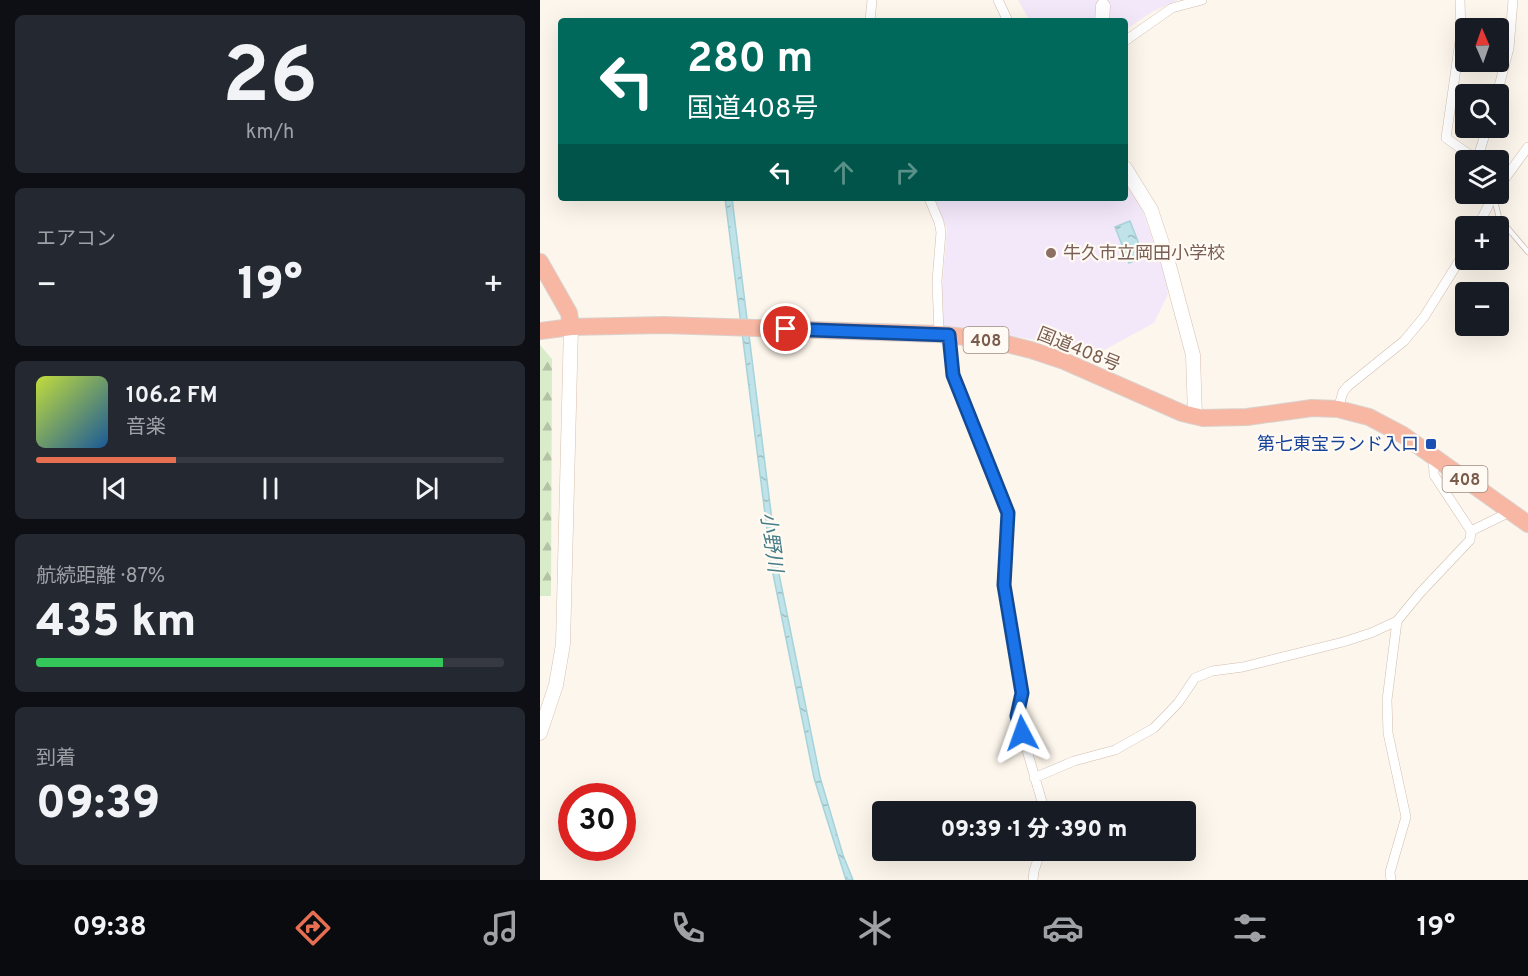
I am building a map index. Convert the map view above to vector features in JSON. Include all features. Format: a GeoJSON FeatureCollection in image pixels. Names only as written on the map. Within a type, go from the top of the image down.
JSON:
{"type":"FeatureCollection","features":[{"type":"Feature","properties":{"kind":"highway"},"geometry":{"type":"LineString","coordinates":[[540,262],[569,313],[571,327]]}},
{"type":"Feature","properties":{"kind":"highway","name":"国道408号"},"geometry":{"type":"LineString","coordinates":[[540,331],[571,327],[719,327],[944,334],[991,340],[1064,361],[1182,413],[1194,416],[1222,419],[1299,408],[1338,409],[1354,412],[1386,425],[1433,455],[1528,524]]}},
{"type":"Feature","properties":{"kind":"street"},"geometry":{"type":"LineString","coordinates":[[870,18],[872,0]]}},
{"type":"Feature","properties":{"kind":"street"},"geometry":{"type":"LineString","coordinates":[[998,0],[1007,18]]}},
{"type":"Feature","properties":{"kind":"street"},"geometry":{"type":"LineString","coordinates":[[1128,39],[1172,8],[1202,0]]}},
{"type":"Feature","properties":{"kind":"street"},"geometry":{"type":"LineString","coordinates":[[1461,0],[1461,34],[1446,138],[1463,150]]}},
{"type":"Feature","properties":{"kind":"street"},"geometry":{"type":"LineString","coordinates":[[1500,84],[1509,48],[1513,0]]}},
{"type":"Feature","properties":{"kind":"street"},"geometry":{"type":"LineString","coordinates":[[1102,18],[1103,3]]}},
{"type":"Feature","properties":{"kind":"street"},"geometry":{"type":"LineString","coordinates":[[1509,173],[1528,147]]}},
{"type":"Feature","properties":{"kind":"street"},"geometry":{"type":"LineString","coordinates":[[1128,173],[1151,210],[1167,258],[1193,355],[1194,416]]}},
{"type":"Feature","properties":{"kind":"street"},"geometry":{"type":"LineString","coordinates":[[930,201],[939,222],[937,281],[944,334],[953,375],[1008,513],[1004,585],[1022,693],[1017,716],[1041,801]]}},
{"type":"Feature","properties":{"kind":"street"},"geometry":{"type":"LineString","coordinates":[[1338,409],[1343,392],[1348,386],[1404,341],[1424,317],[1455,268]]}},
{"type":"Feature","properties":{"kind":"street"},"geometry":{"type":"LineString","coordinates":[[540,733],[556,685],[563,644],[571,327]]}},
{"type":"Feature","properties":{"kind":"street"},"geometry":{"type":"LineString","coordinates":[[1034,778],[1074,761],[1115,750],[1154,728],[1178,704],[1196,678],[1212,671],[1244,667],[1343,642],[1397,621],[1470,540],[1471,531],[1434,475],[1433,455]]}},
{"type":"Feature","properties":{"kind":"street"},"geometry":{"type":"LineString","coordinates":[[1471,531],[1510,512]]}},
{"type":"Feature","properties":{"kind":"street"},"geometry":{"type":"LineString","coordinates":[[1391,880],[1390,872],[1406,817],[1388,733],[1387,700],[1397,621]]}},
{"type":"Feature","properties":{"kind":"street"},"geometry":{"type":"LineString","coordinates":[[1033,880],[1037,861]]}},
{"type":"Feature","properties":{"kind":"lane"},"geometry":{"type":"LineString","coordinates":[[1497,204],[1499,218],[1528,252]]}},
{"type":"Feature","properties":{"kind":"shaded area"},"geometry":{"type":"Polygon","coordinates":[[[1018,0],[1178,0],[1152,12],[1128,28],[1128,18],[1028,18],[1018,0]]]}},
{"type":"Feature","properties":{"kind":"shaded area","name":"牛久市立岡田小学校"},"geometry":{"type":"Polygon","coordinates":[[[1128,188],[1142,209],[1165,276],[1168,294],[1154,323],[1104,350],[943,326],[942,287],[947,229],[936,201],[1128,201],[1128,188]]]}},
{"type":"Feature","properties":{"kind":"green space"},"geometry":{"type":"Polygon","coordinates":[[[540,345],[552,359],[551,596],[540,596],[540,345]]]}},
{"type":"Feature","properties":{"kind":"water","name":"小野川"},"geometry":{"type":"Polygon","coordinates":[[[725,201],[732,201],[778,569],[820,777],[843,855],[853,880],[846,880],[814,778],[772,569],[725,201]]]}},
{"type":"Feature","properties":{"kind":"water"},"geometry":{"type":"Polygon","coordinates":[[[1130,221],[1144,257],[1129,263],[1115,227],[1130,221]]]}},
{"type":"Feature","properties":{"kind":"place","name":"牛久市立岡田小学校"},"geometry":{"type":"Point","coordinates":[1051,253]}},
{"type":"Feature","properties":{"kind":"place","name":"第七東宝ランド入口"},"geometry":{"type":"Point","coordinates":[1431,444]}},
{"type":"Feature","properties":{"kind":"route"},"geometry":{"type":"LineString","coordinates":[[786,329],[949,335],[953,375],[1008,513],[1004,585],[1022,693],[1017,716],[1022,733]]}}]}
